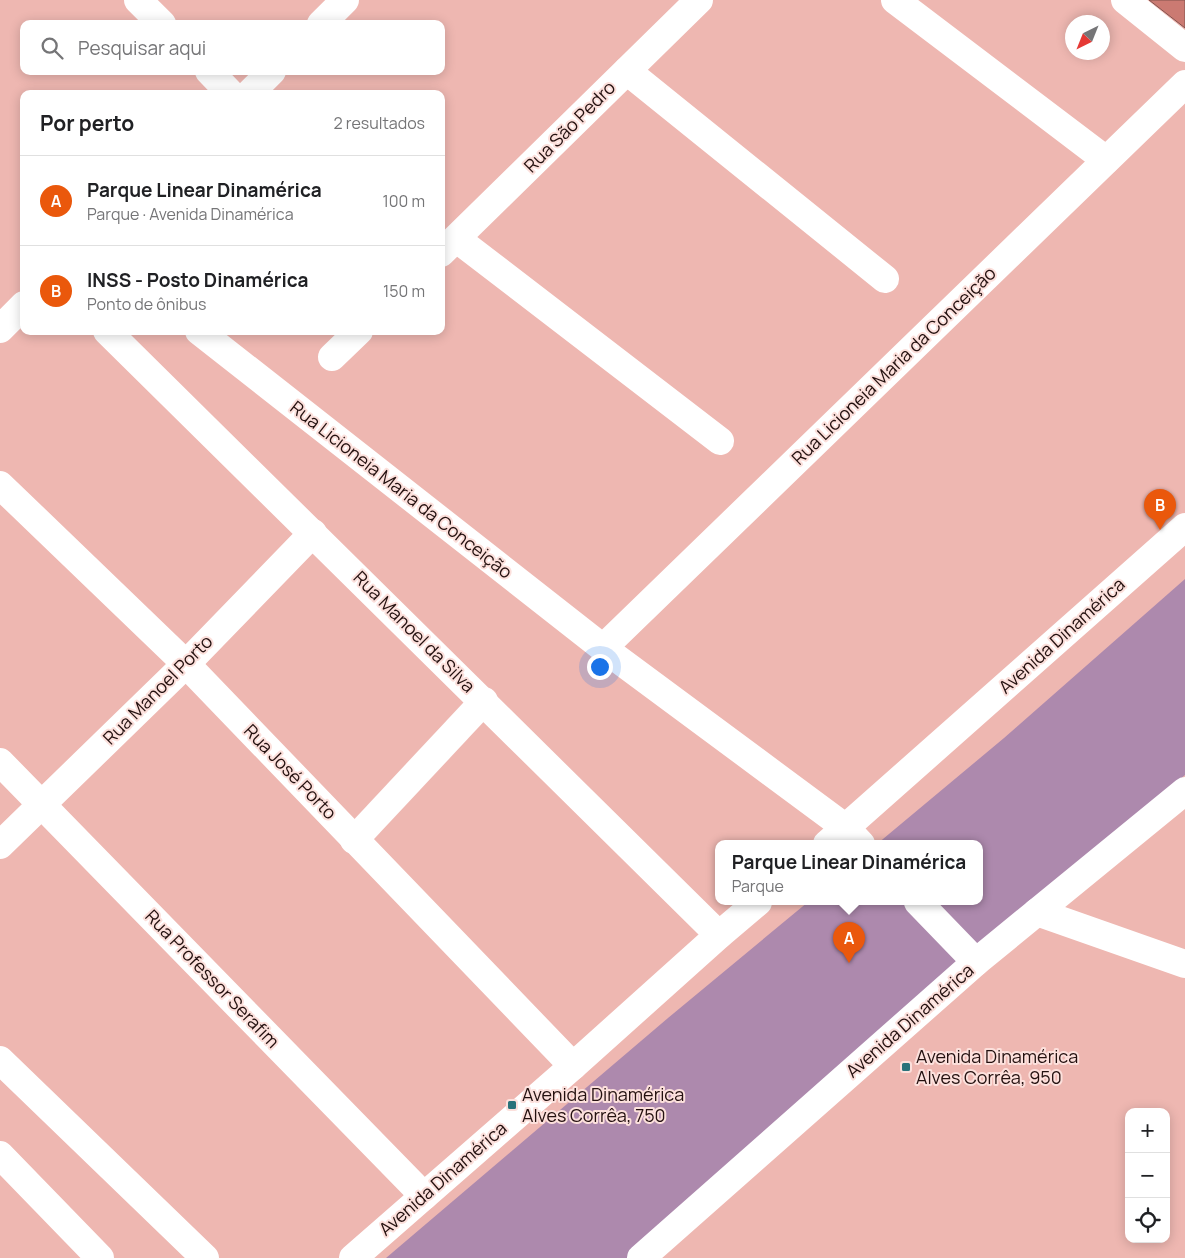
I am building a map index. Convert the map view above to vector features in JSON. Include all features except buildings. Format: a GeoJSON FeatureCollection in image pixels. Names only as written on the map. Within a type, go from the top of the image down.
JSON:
{"type":"FeatureCollection","features":[{"type":"Feature","properties":{"kind":"street"},"geometry":{"type":"LineString","coordinates":[[138,0],[158,20]]}},
{"type":"Feature","properties":{"kind":"street"},"geometry":{"type":"LineString","coordinates":[[325,20],[345,0]]}},
{"type":"Feature","properties":{"kind":"street","name":"Rua São Pedro"},"geometry":{"type":"LineString","coordinates":[[449,246],[699,0]]}},
{"type":"Feature","properties":{"kind":"street"},"geometry":{"type":"LineString","coordinates":[[895,0],[1106,160]]}},
{"type":"Feature","properties":{"kind":"street"},"geometry":{"type":"LineString","coordinates":[[1125,0],[1185,48]]}},
{"type":"Feature","properties":{"kind":"street"},"geometry":{"type":"LineString","coordinates":[[627,71],[886,279]]}},
{"type":"Feature","properties":{"kind":"street"},"geometry":{"type":"LineString","coordinates":[[213,75],[227,90]]}},
{"type":"Feature","properties":{"kind":"street"},"geometry":{"type":"LineString","coordinates":[[252,90],[268,75]]}},
{"type":"Feature","properties":{"kind":"street","name":"Rua Licioneia Maria da Conceição"},"geometry":{"type":"LineString","coordinates":[[603,648],[1185,84]]}},
{"type":"Feature","properties":{"kind":"street"},"geometry":{"type":"LineString","coordinates":[[449,246],[720,441]]}},
{"type":"Feature","properties":{"kind":"street","name":"Rua Manoel da Silva"},"geometry":{"type":"LineString","coordinates":[[111,335],[719,935]]}},
{"type":"Feature","properties":{"kind":"street","name":"Rua Licioneia Maria da Conceição"},"geometry":{"type":"LineString","coordinates":[[204,335],[845,839]]}},
{"type":"Feature","properties":{"kind":"street"},"geometry":{"type":"LineString","coordinates":[[332,357],[355,335]]}},
{"type":"Feature","properties":{"kind":"street","name":"Rua José Porto"},"geometry":{"type":"LineString","coordinates":[[0,485],[186,664],[573,1066]]}},
{"type":"Feature","properties":{"kind":"street","name":"Avenida Dinamérica"},"geometry":{"type":"LineString","coordinates":[[845,839],[1185,527]]}},
{"type":"Feature","properties":{"kind":"street","name":"Rua Manoel Porto"},"geometry":{"type":"LineString","coordinates":[[0,845],[186,664],[313,533]]}},
{"type":"Feature","properties":{"kind":"street"},"geometry":{"type":"LineString","coordinates":[[354,840],[484,701]]}},
{"type":"Feature","properties":{"kind":"street","name":"Rua Professor Serafim"},"geometry":{"type":"LineString","coordinates":[[0,762],[424,1196]]}},
{"type":"Feature","properties":{"kind":"street","name":"Avenida Dinamérica"},"geometry":{"type":"LineString","coordinates":[[642,1258],[976,962],[1185,791]]}},
{"type":"Feature","properties":{"kind":"street","name":"Avenida Dinamérica"},"geometry":{"type":"LineString","coordinates":[[353,1258],[754,905]]}},
{"type":"Feature","properties":{"kind":"street"},"geometry":{"type":"LineString","coordinates":[[921,905],[976,962]]}},
{"type":"Feature","properties":{"kind":"street"},"geometry":{"type":"LineString","coordinates":[[1037,912],[1185,964]]}},
{"type":"Feature","properties":{"kind":"street"},"geometry":{"type":"LineString","coordinates":[[0,1060],[205,1258]]}},
{"type":"Feature","properties":{"kind":"street"},"geometry":{"type":"LineString","coordinates":[[4,1166],[100,1258]]}},
{"type":"Feature","properties":{"kind":"shaded area"},"geometry":{"type":"Polygon","coordinates":[[[1185,579],[1185,775],[1026,909],[631,1258],[386,1258],[668,1018],[804,905],[983,905],[983,840],[882,840],[1004,738],[1185,579]]]}},
{"type":"Feature","properties":{"kind":"place","name":"INSS - Posto Dinamérica"},"geometry":{"type":"Point","coordinates":[1160,530]}},
{"type":"Feature","properties":{"kind":"place","name":"Parque Linear Dinamérica"},"geometry":{"type":"Point","coordinates":[849,963]}},
{"type":"Feature","properties":{"kind":"place","name":"Avenida Dinamérica Alves Corrêa, 950"},"geometry":{"type":"Point","coordinates":[906,1067]}},
{"type":"Feature","properties":{"kind":"place","name":"Avenida Dinamérica Alves Corrêa, 750"},"geometry":{"type":"Point","coordinates":[512,1105]}}]}
